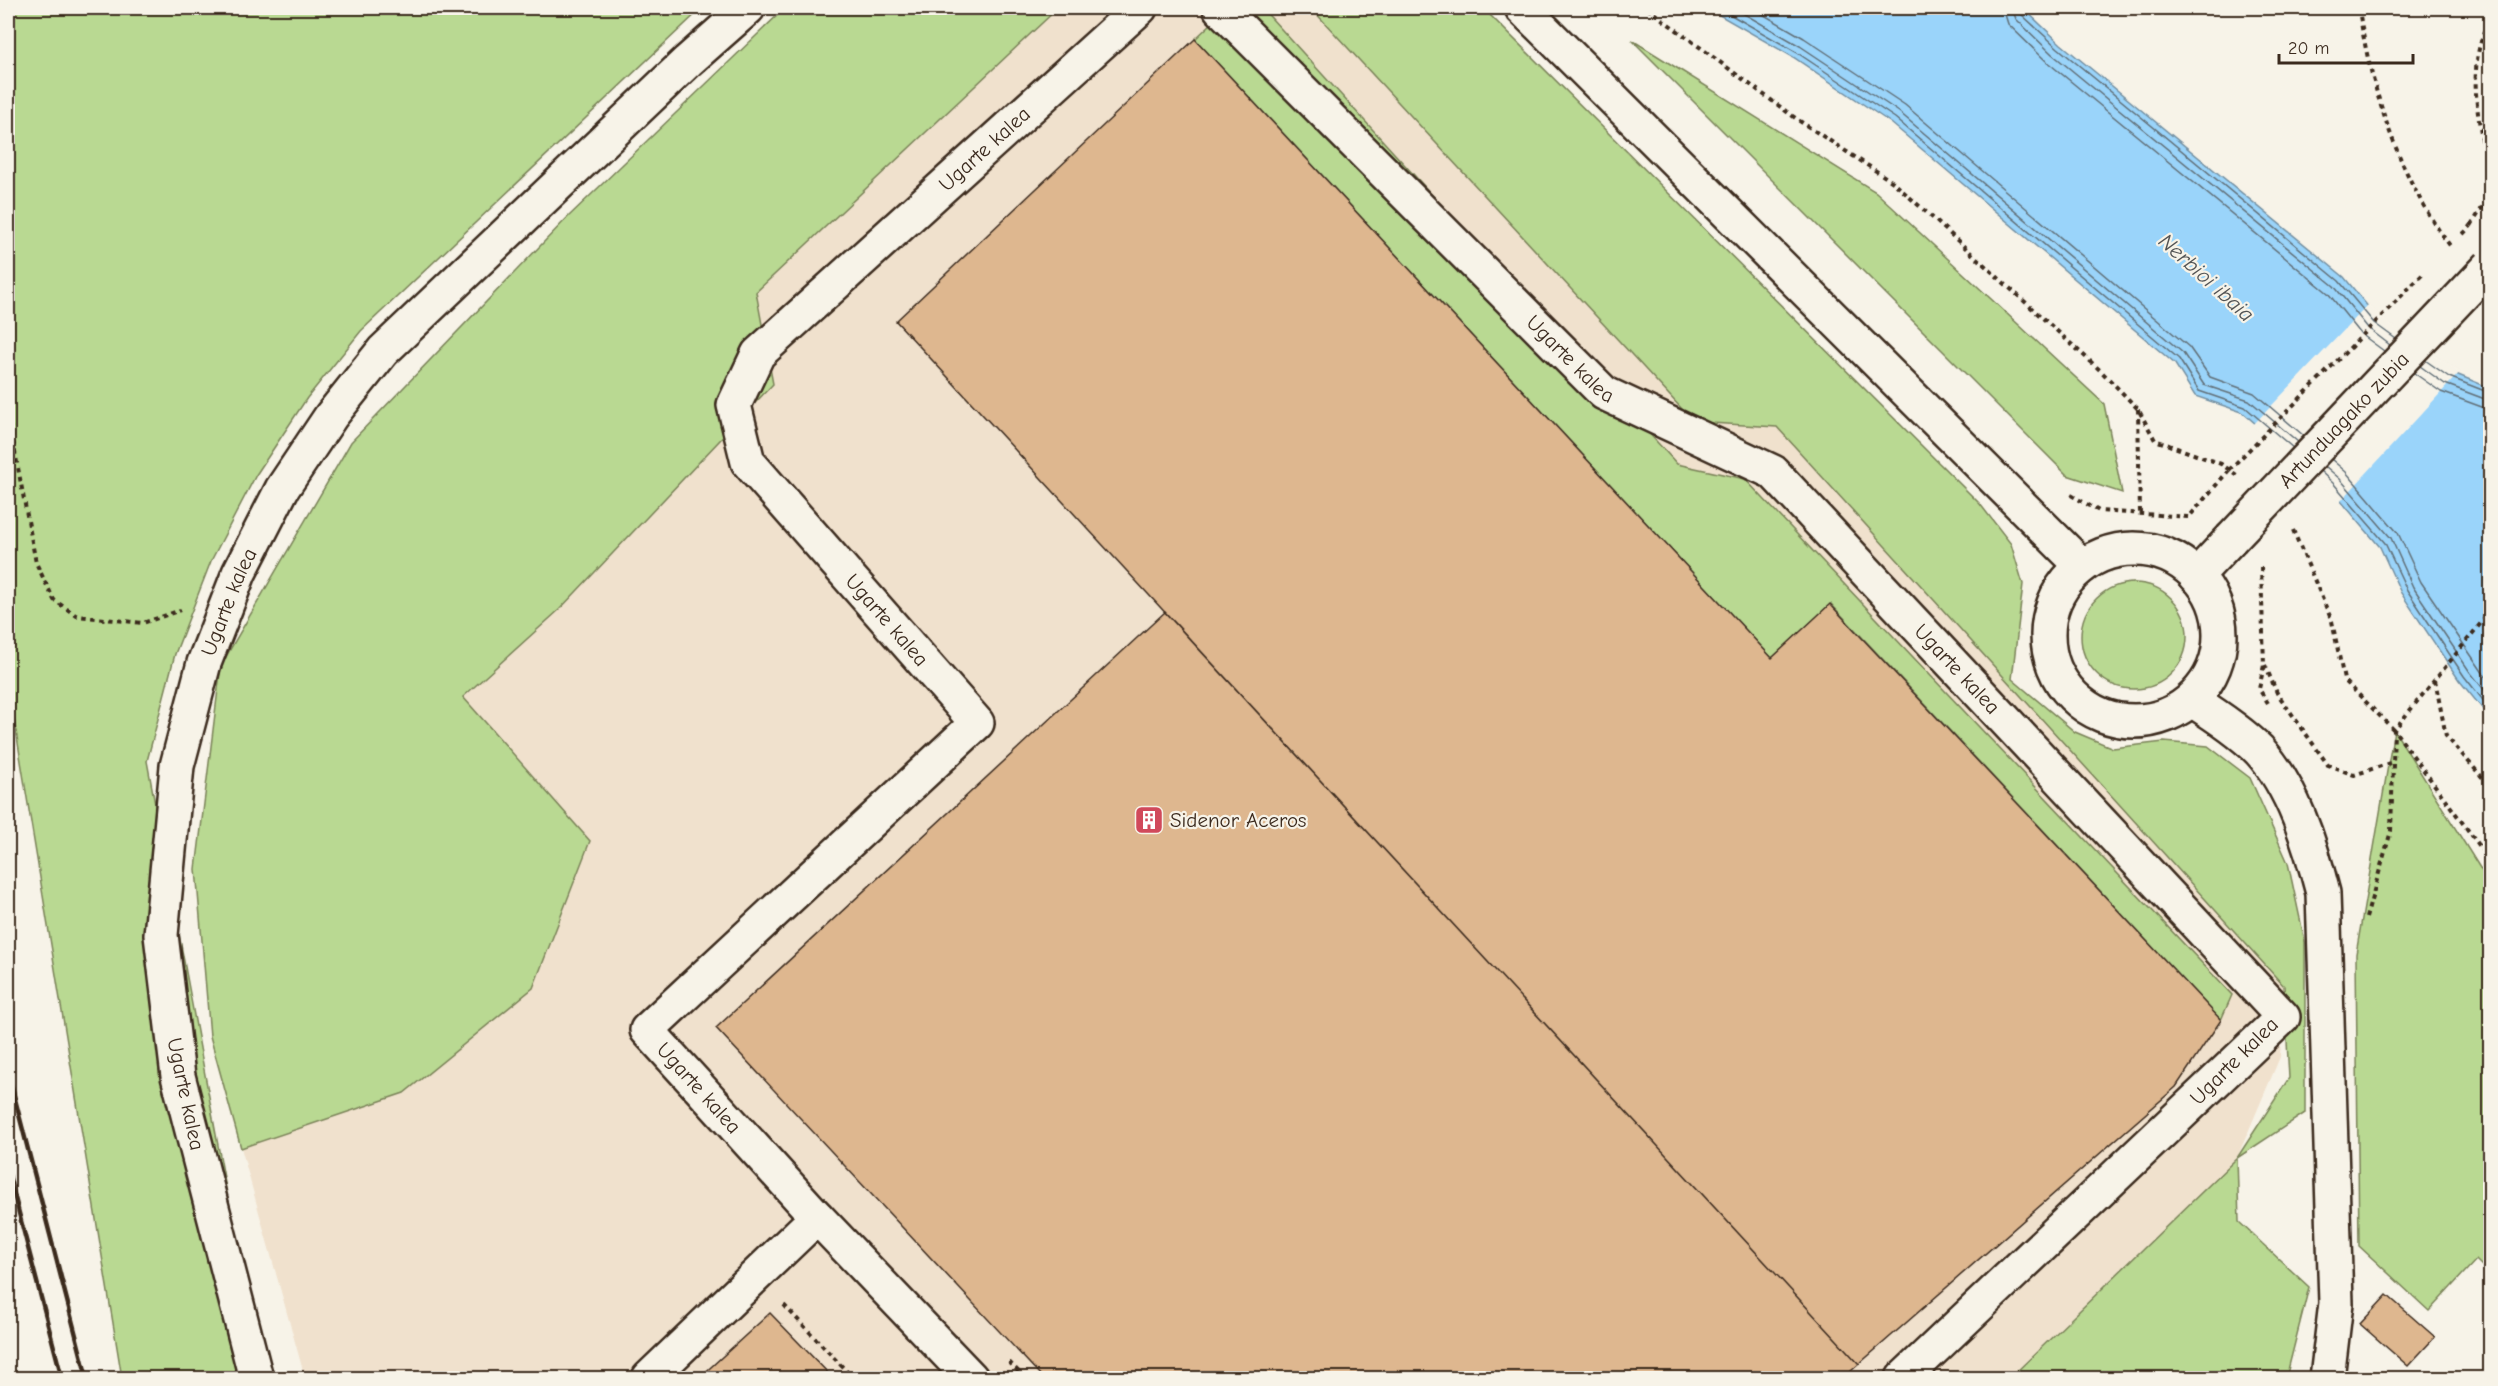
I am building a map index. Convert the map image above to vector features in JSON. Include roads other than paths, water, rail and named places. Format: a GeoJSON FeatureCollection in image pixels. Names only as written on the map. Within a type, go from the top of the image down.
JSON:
{"type":"FeatureCollection","features":[{"type":"Feature","properties":{"kind":"street","name":"Ugarte kalea"},"geometry":{"type":"LineString","coordinates":[[256,1378],[178,1076],[161,935],[177,766],[204,663],[239,573],[282,489],[331,416],[383,351],[688,61],[747,8]]}},
{"type":"Feature","properties":{"kind":"street","name":"Ugarte kalea"},"geometry":{"type":"LineString","coordinates":[[971,1378],[817,1217],[646,1030],[978,723],[748,462],[734,405],[758,354],[1140,8]]}},
{"type":"Feature","properties":{"kind":"street","name":"Ugarte kalea"},"geometry":{"type":"LineString","coordinates":[[1220,8],[1604,393],[1773,472],[2283,1017],[1903,1378]]}},
{"type":"Feature","properties":{"kind":"street"},"geometry":{"type":"LineString","coordinates":[[1522,8],[2082,566]]}},
{"type":"Feature","properties":{"kind":"street","name":"Artunduagako zubia"},"geometry":{"type":"LineString","coordinates":[[2196,576],[2490,266]]}},
{"type":"Feature","properties":{"kind":"street"},"geometry":{"type":"LineString","coordinates":[[2141,549],[2161,553],[2180,562],[2196,576],[2210,594],[2218,615],[2221,638],[2217,661],[2207,682],[2192,700],[2158,719],[2138,722],[2099,714],[2082,704],[2067,690],[2053,664],[2047,636],[2056,597],[2067,580],[2082,566],[2110,553],[2141,549]]}},
{"type":"Feature","properties":{"kind":"street"},"geometry":{"type":"LineString","coordinates":[[2192,700],[2259,751],[2298,814],[2312,849],[2323,893],[2332,1105],[2336,1303],[2327,1378]]}},
{"type":"Feature","properties":{"kind":"street"},"geometry":{"type":"LineString","coordinates":[[649,1378],[817,1217]]}},
{"type":"Feature","properties":{"kind":"water","name":"Nerbioi ibaia"},"geometry":{"type":"Polygon","coordinates":[[[1707,8],[2023,8],[2061,44],[2344,277],[2378,319],[2451,372],[2490,388],[2490,718],[2459,680],[2401,593],[2380,547],[2330,488],[2242,412],[2195,396],[2175,364],[1891,123],[1793,57],[1707,8]]]}},
{"type":"Feature","properties":{"kind":"railway"},"geometry":{"type":"LineString","coordinates":[[8,1072],[87,1378]]}},
{"type":"Feature","properties":{"kind":"railway"},"geometry":{"type":"LineString","coordinates":[[8,1171],[62,1378]]}},
{"type":"Feature","properties":{"kind":"place","name":"Sidenor Aceros"},"geometry":{"type":"Point","coordinates":[1149,820]}}]}
